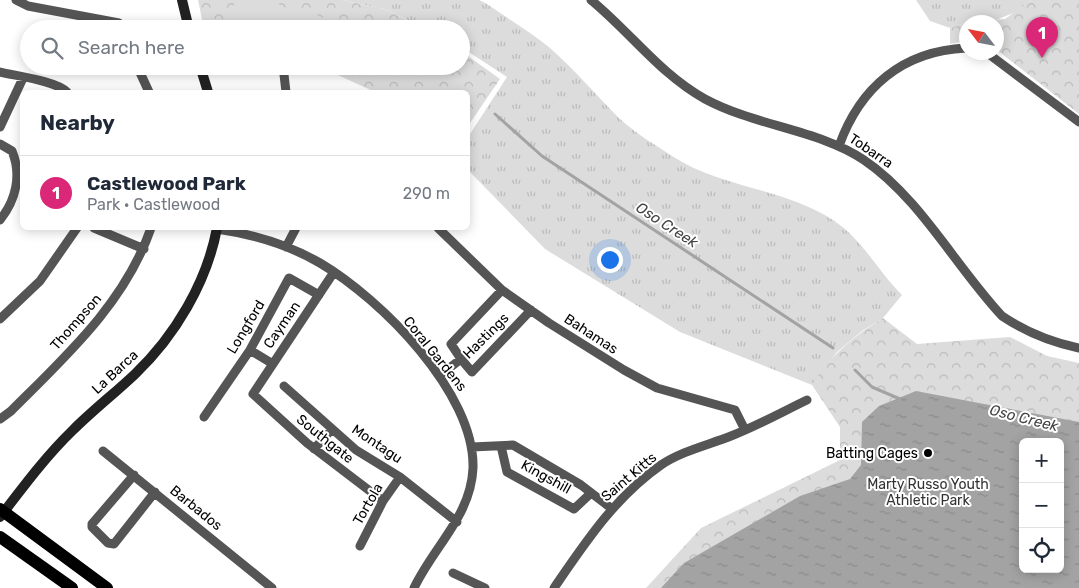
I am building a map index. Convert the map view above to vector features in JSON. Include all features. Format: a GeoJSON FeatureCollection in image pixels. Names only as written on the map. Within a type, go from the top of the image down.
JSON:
{"type":"FeatureCollection","features":[{"type":"Feature","properties":{"kind":"main road"},"geometry":{"type":"LineString","coordinates":[[1,513],[107,588]]}},
{"type":"Feature","properties":{"kind":"main road"},"geometry":{"type":"LineString","coordinates":[[0,537],[72,588]]}},
{"type":"Feature","properties":{"kind":"street"},"geometry":{"type":"LineString","coordinates":[[16,0],[28,6],[92,20]]}},
{"type":"Feature","properties":{"kind":"street"},"geometry":{"type":"LineString","coordinates":[[182,0],[187,20]]}},
{"type":"Feature","properties":{"kind":"street","name":"Tobarra"},"geometry":{"type":"LineString","coordinates":[[591,0],[670,75],[704,99],[742,116],[839,146],[864,160],[886,176],[907,199],[1002,316],[1020,328],[1055,343],[1079,348]]}},
{"type":"Feature","properties":{"kind":"street"},"geometry":{"type":"LineString","coordinates":[[839,146],[847,122],[861,100],[882,79],[902,65],[927,55],[959,49]]}},
{"type":"Feature","properties":{"kind":"street"},"geometry":{"type":"LineString","coordinates":[[997,60],[1079,122]]}},
{"type":"Feature","properties":{"kind":"street"},"geometry":{"type":"LineString","coordinates":[[0,72],[62,90]]}},
{"type":"Feature","properties":{"kind":"street"},"geometry":{"type":"LineString","coordinates":[[142,75],[148,90]]}},
{"type":"Feature","properties":{"kind":"street"},"geometry":{"type":"LineString","coordinates":[[203,75],[207,90]]}},
{"type":"Feature","properties":{"kind":"street"},"geometry":{"type":"LineString","coordinates":[[284,75],[286,90]]}},
{"type":"Feature","properties":{"kind":"street"},"geometry":{"type":"LineString","coordinates":[[0,127],[23,78]]}},
{"type":"Feature","properties":{"kind":"street"},"geometry":{"type":"LineString","coordinates":[[0,144],[12,151],[18,174],[14,194],[0,220]]}},
{"type":"Feature","properties":{"kind":"street"},"geometry":{"type":"LineString","coordinates":[[0,319],[40,281],[77,230]]}},
{"type":"Feature","properties":{"kind":"street"},"geometry":{"type":"LineString","coordinates":[[99,230],[144,249]]}},
{"type":"Feature","properties":{"kind":"street","name":"Thompson"},"geometry":{"type":"LineString","coordinates":[[0,419],[11,411],[97,323],[125,284],[144,249],[150,230]]}},
{"type":"Feature","properties":{"kind":"street","name":"La Barca"},"geometry":{"type":"LineString","coordinates":[[1,513],[72,430],[136,374],[162,345],[179,322],[198,286],[216,230]]}},
{"type":"Feature","properties":{"kind":"street","name":"Coral Gardens"},"geometry":{"type":"LineString","coordinates":[[228,230],[286,247],[334,272],[378,307],[439,376],[454,398],[467,427],[472,448],[473,469],[466,504],[457,522],[430,560],[414,588]]}},
{"type":"Feature","properties":{"kind":"street"},"geometry":{"type":"LineString","coordinates":[[286,247],[295,230]]}},
{"type":"Feature","properties":{"kind":"street","name":"Bahamas"},"geometry":{"type":"LineString","coordinates":[[440,230],[502,290],[530,310],[624,370],[657,388],[735,410],[745,430]]}},
{"type":"Feature","properties":{"kind":"street","name":"Cayman"},"geometry":{"type":"LineString","coordinates":[[253,394],[334,272]]}},
{"type":"Feature","properties":{"kind":"street","name":"Longford"},"geometry":{"type":"LineString","coordinates":[[204,417],[250,350],[289,278],[319,294]]}},
{"type":"Feature","properties":{"kind":"street","name":"Hastings"},"geometry":{"type":"LineString","coordinates":[[502,290],[451,344],[472,372],[530,310]]}},
{"type":"Feature","properties":{"kind":"street"},"geometry":{"type":"LineString","coordinates":[[250,350],[273,364]]}},
{"type":"Feature","properties":{"kind":"street","name":"Hastings"},"geometry":{"type":"LineString","coordinates":[[439,376],[461,359]]}},
{"type":"Feature","properties":{"kind":"street","name":"Montagu"},"geometry":{"type":"LineString","coordinates":[[284,386],[356,450],[400,477],[457,522]]}},
{"type":"Feature","properties":{"kind":"street","name":"Southgate"},"geometry":{"type":"LineString","coordinates":[[253,394],[314,449],[384,501]]}},
{"type":"Feature","properties":{"kind":"street","name":"Saint Kitts"},"geometry":{"type":"LineString","coordinates":[[554,588],[611,508],[663,464],[696,448],[745,430],[807,400]]}},
{"type":"Feature","properties":{"kind":"street"},"geometry":{"type":"LineString","coordinates":[[314,449],[332,429]]}},
{"type":"Feature","properties":{"kind":"street","name":"Kingshill"},"geometry":{"type":"LineString","coordinates":[[472,448],[514,445],[591,493],[611,508]]}},
{"type":"Feature","properties":{"kind":"street","name":"Kingshill"},"geometry":{"type":"LineString","coordinates":[[501,446],[507,472],[574,509],[591,493]]}},
{"type":"Feature","properties":{"kind":"street","name":"Barbados"},"geometry":{"type":"LineString","coordinates":[[103,450],[272,588]]}},
{"type":"Feature","properties":{"kind":"street"},"geometry":{"type":"LineString","coordinates":[[134,475],[92,524],[92,527],[108,543],[114,544],[155,492]]}},
{"type":"Feature","properties":{"kind":"street","name":"Tortola"},"geometry":{"type":"LineString","coordinates":[[360,546],[384,501],[400,477]]}},
{"type":"Feature","properties":{"kind":"street"},"geometry":{"type":"LineString","coordinates":[[453,573],[485,588]]}},
{"type":"Feature","properties":{"kind":"green space"},"geometry":{"type":"Polygon","coordinates":[[[198,0],[342,0],[384,9],[407,20],[202,20],[198,0]]]}},
{"type":"Feature","properties":{"kind":"green space"},"geometry":{"type":"Polygon","coordinates":[[[237,0],[271,0],[299,15],[308,10],[327,20],[238,20],[232,9],[237,0]]]}},
{"type":"Feature","properties":{"kind":"green space"},"geometry":{"type":"Polygon","coordinates":[[[342,0],[479,0],[487,4],[550,48],[625,123],[672,156],[691,167],[711,175],[794,201],[814,209],[833,220],[853,237],[902,295],[883,318],[862,331],[837,352],[812,385],[680,332],[545,249],[470,172],[470,134],[507,77],[470,53],[470,20],[408,20],[384,9],[342,0]]]}},
{"type":"Feature","properties":{"kind":"green space"},"geometry":{"type":"Polygon","coordinates":[[[916,0],[1031,0],[1016,12],[1004,17],[1004,15],[959,15],[959,25],[950,28],[930,21],[916,0]]]}},
{"type":"Feature","properties":{"kind":"green space"},"geometry":{"type":"Polygon","coordinates":[[[1031,0],[1079,0],[1079,114],[1004,55],[1004,19],[1031,0]]]}},
{"type":"Feature","properties":{"kind":"green space"},"geometry":{"type":"Polygon","coordinates":[[[959,25],[959,42],[950,44],[950,28],[959,25]]]}},
{"type":"Feature","properties":{"kind":"green space"},"geometry":{"type":"Polygon","coordinates":[[[470,57],[500,79],[470,123],[470,90],[371,90],[338,75],[470,75],[470,57]]]}},
{"type":"Feature","properties":{"kind":"green space","name":"Marty Russo Youth Athletic Park"},"geometry":{"type":"Polygon","coordinates":[[[883,318],[917,344],[1010,337],[1047,356],[1079,363],[1079,588],[646,588],[701,528],[840,460],[840,427],[812,385],[835,355],[853,339],[883,318]]]}},
{"type":"Feature","properties":{"kind":"water","name":"Marty Russo Youth Athletic Park"},"geometry":{"type":"Polygon","coordinates":[[[916,391],[1079,422],[1079,588],[661,588],[684,563],[800,496],[850,479],[861,465],[862,422],[879,406],[916,391]]]}},
{"type":"Feature","properties":{"kind":"waterway","name":"Oso Creek"},"geometry":{"type":"LineString","coordinates":[[495,114],[542,156],[833,348]]}},
{"type":"Feature","properties":{"kind":"waterway","name":"Oso Creek"},"geometry":{"type":"LineString","coordinates":[[855,370],[872,387],[900,399]]}},
{"type":"Feature","properties":{"kind":"place","name":"Castlewood Park"},"geometry":{"type":"Point","coordinates":[1042,58]}},
{"type":"Feature","properties":{"kind":"place","name":"Batting Cages"},"geometry":{"type":"Point","coordinates":[928,453]}}]}
